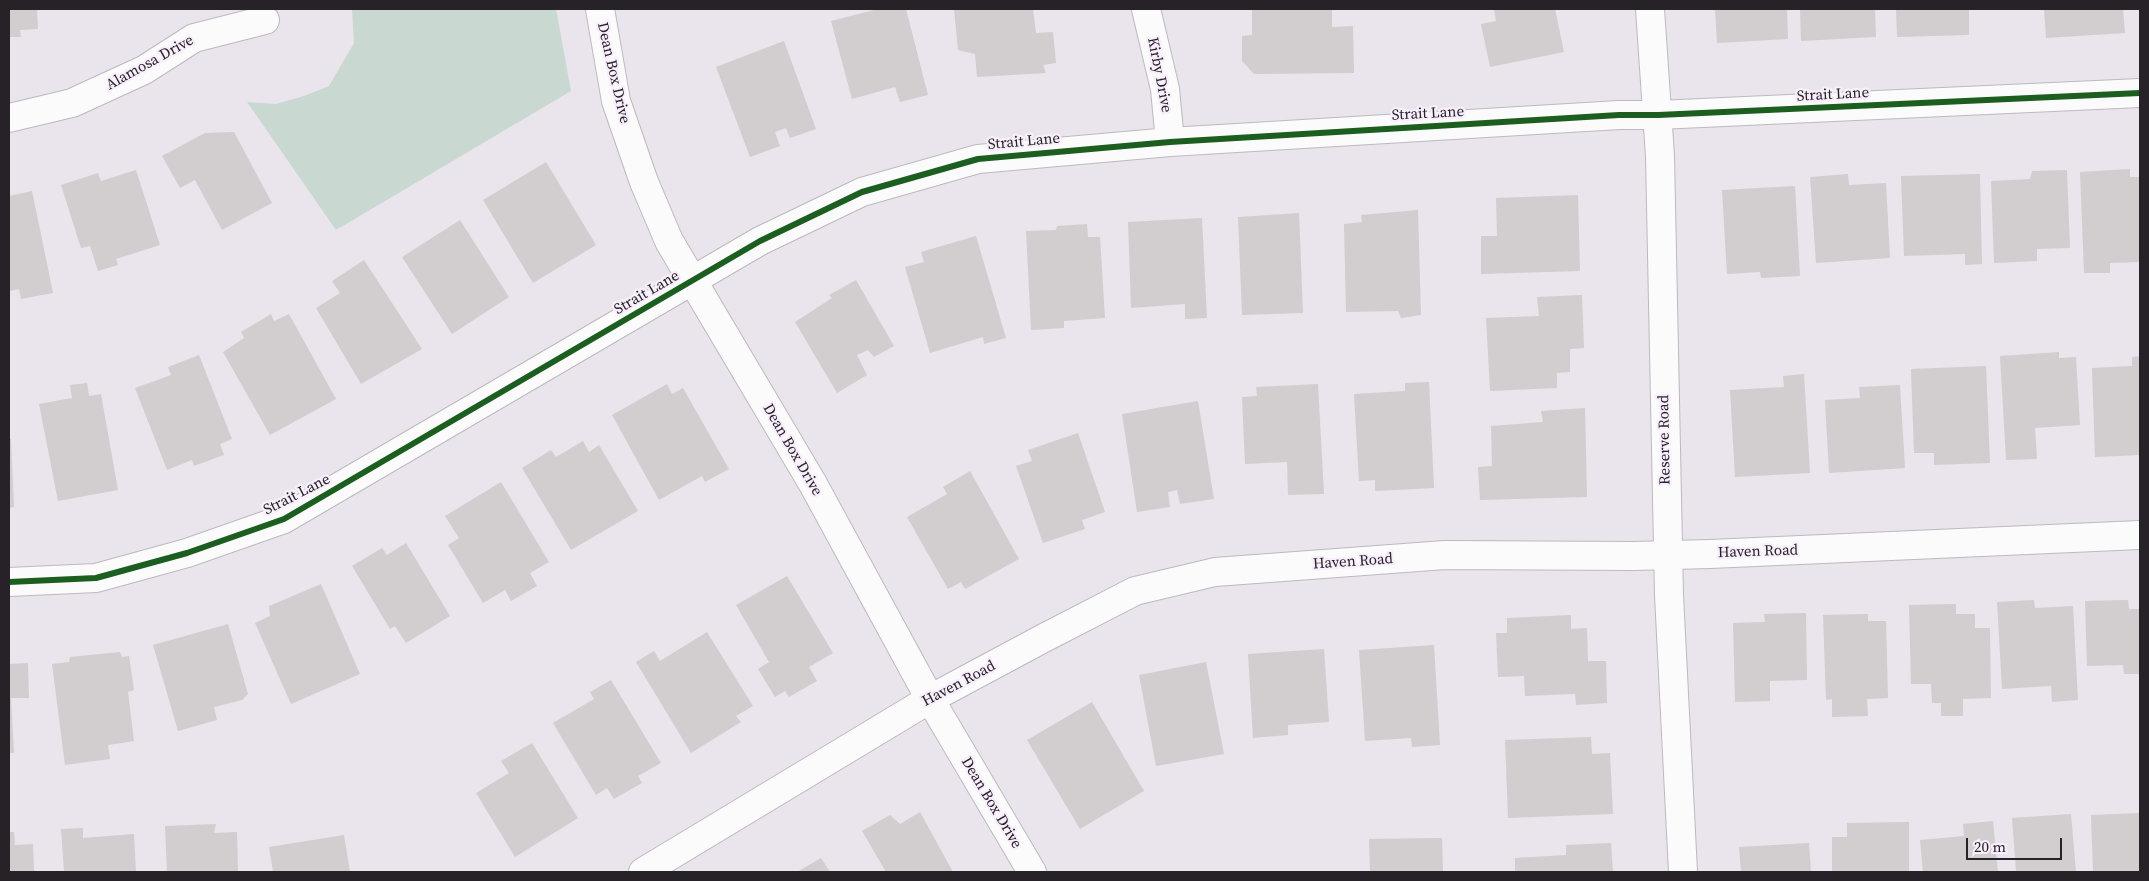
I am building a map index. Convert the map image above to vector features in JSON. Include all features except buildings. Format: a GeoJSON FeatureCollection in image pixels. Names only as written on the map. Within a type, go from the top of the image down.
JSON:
{"type":"FeatureCollection","features":[{"type":"Feature","properties":{"kind":"street","name":"Dean Box Drive"},"geometry":{"type":"LineString","coordinates":[[600,9],[616,101],[644,182],[669,241],[812,484],[930,699],[1032,872]]}},
{"type":"Feature","properties":{"kind":"street","name":"Kirby Drive"},"geometry":{"type":"LineString","coordinates":[[1146,9],[1165,89],[1170,142]]}},
{"type":"Feature","properties":{"kind":"street","name":"Reserve Road"},"geometry":{"type":"LineString","coordinates":[[1650,9],[1658,115],[1668,554],[1683,872]]}},
{"type":"Feature","properties":{"kind":"street","name":"Alamosa Drive"},"geometry":{"type":"LineString","coordinates":[[9,118],[72,103],[144,70],[194,38],[265,20]]}},
{"type":"Feature","properties":{"kind":"street","name":"Strait Lane"},"geometry":{"type":"LineString","coordinates":[[9,582],[96,578],[187,553],[284,519],[760,241],[862,192],[978,159],[1170,142],[1619,115],[1658,115],[2140,93]]}},
{"type":"Feature","properties":{"kind":"street","name":"Haven Road"},"geometry":{"type":"LineString","coordinates":[[644,872],[930,699],[1135,591],[1215,572],[1445,555],[1633,556],[2140,535]]}},
{"type":"Feature","properties":{"kind":"shaded area"},"geometry":{"type":"Polygon","coordinates":[[[352,9],[556,9],[571,91],[336,230],[247,102],[276,104],[329,86],[354,43],[352,9]]]}},
{"type":"Feature","properties":{"kind":"cycle path"},"geometry":{"type":"LineString","coordinates":[[9,582],[96,578],[187,553],[284,519],[760,241],[862,192],[978,159],[1170,142],[1619,115],[1658,115],[2140,93]]}}]}
